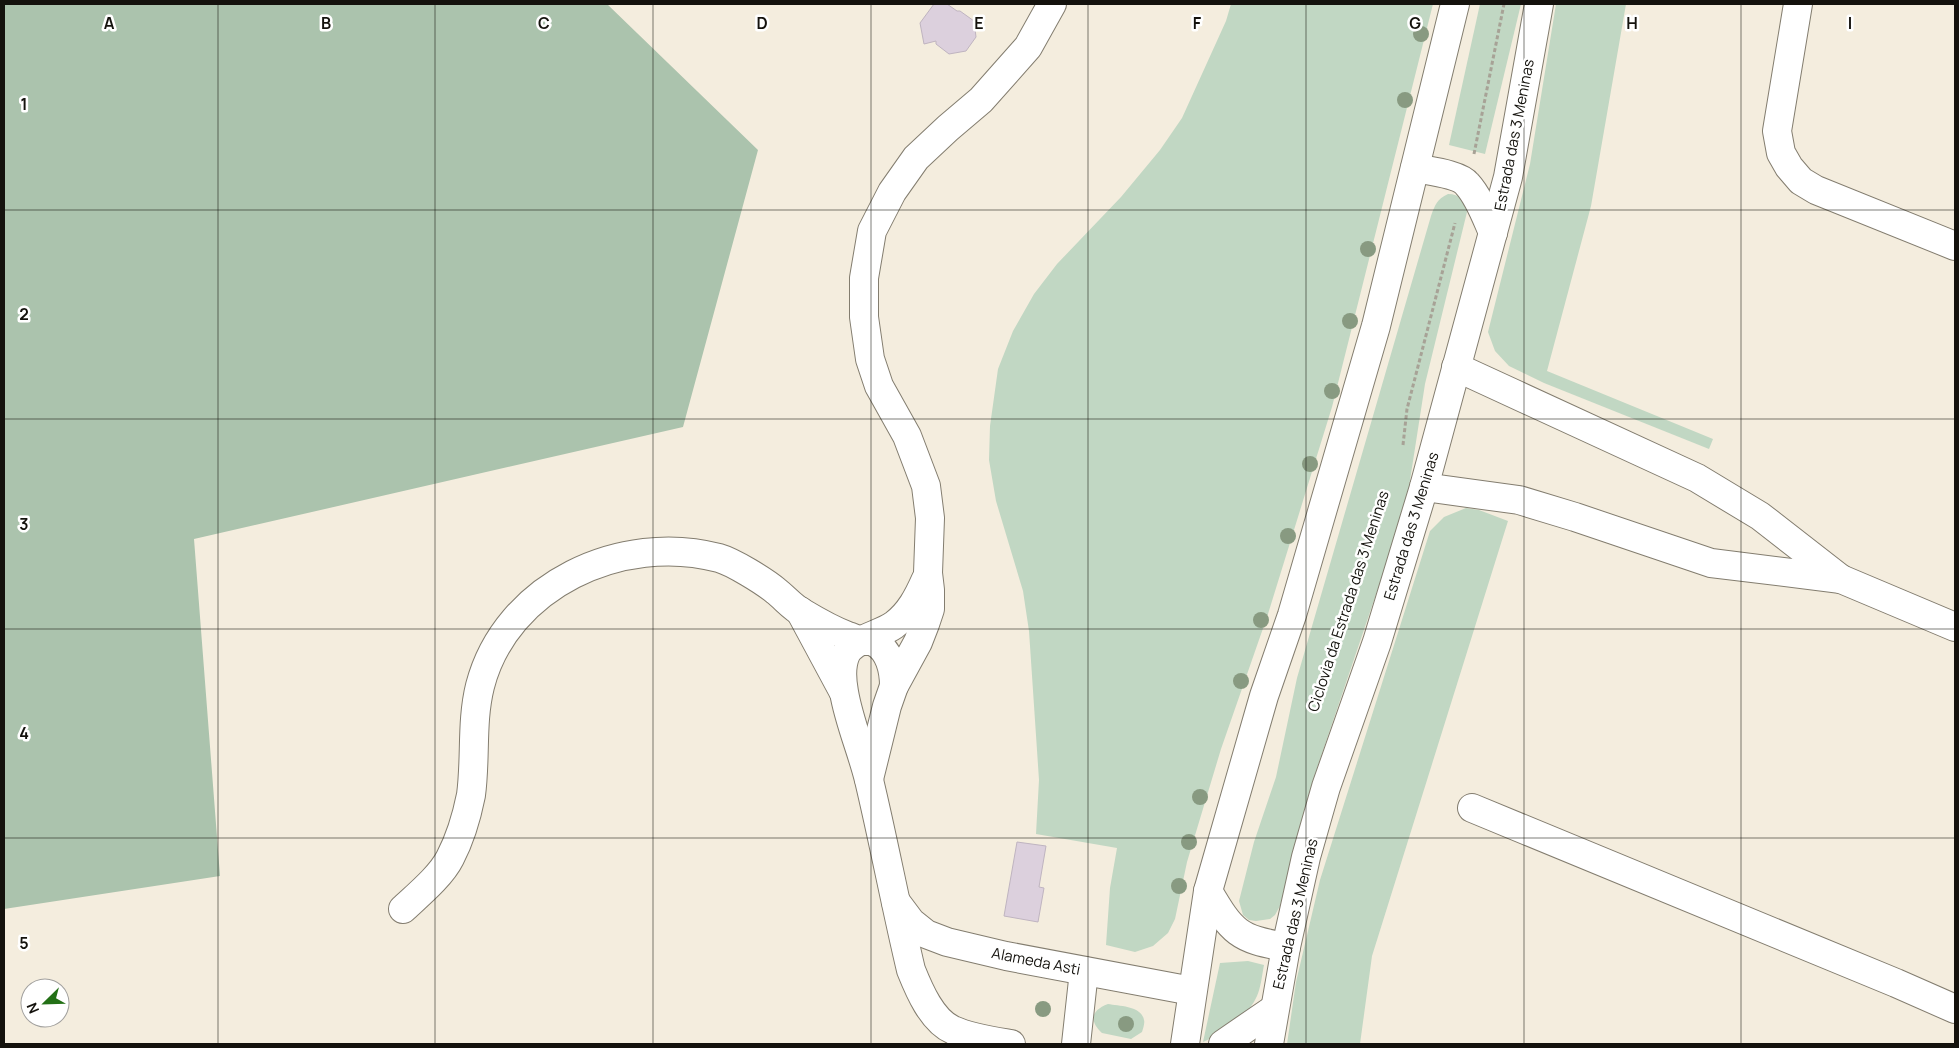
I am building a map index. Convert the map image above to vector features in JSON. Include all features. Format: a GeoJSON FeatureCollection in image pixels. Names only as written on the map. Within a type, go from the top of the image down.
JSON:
{"type":"FeatureCollection","features":[{"type":"Feature","properties":{"kind":"street"},"geometry":{"type":"LineString","coordinates":[[869,780],[887,706],[894,686],[918,642],[930,609],[928,573],[930,518],[926,486],[907,436],[879,386],[870,359],[864,317],[864,278],[872,231],[892,192],[916,158],[981,100],[1028,47],[1052,4]]}},
{"type":"Feature","properties":{"kind":"street"},"geometry":{"type":"LineString","coordinates":[[1185,1044],[1208,891],[1264,696],[1292,615],[1335,474],[1376,326],[1455,4]]}},
{"type":"Feature","properties":{"kind":"street","name":"Estrada das 3 Meninas"},"geometry":{"type":"LineString","coordinates":[[1269,1044],[1286,947],[1306,857],[1326,787],[1376,642],[1424,487],[1508,177],[1539,4]]}},
{"type":"Feature","properties":{"kind":"street"},"geometry":{"type":"LineString","coordinates":[[1798,4],[1777,131],[1781,152],[1789,167],[1801,181],[1816,190],[1955,246]]}},
{"type":"Feature","properties":{"kind":"street"},"geometry":{"type":"LineString","coordinates":[[1415,168],[1451,176],[1467,182],[1493,233]]}},
{"type":"Feature","properties":{"kind":"street"},"geometry":{"type":"LineString","coordinates":[[1456,367],[1697,478],[1760,516],[1841,579],[1955,627]]}},
{"type":"Feature","properties":{"kind":"street"},"geometry":{"type":"LineString","coordinates":[[1424,487],[1518,500],[1575,517],[1711,563],[1841,579]]}},
{"type":"Feature","properties":{"kind":"street"},"geometry":{"type":"LineString","coordinates":[[403,909],[428,886],[450,859],[461,829],[471,795],[474,714],[480,685],[490,656],[508,628],[532,602],[557,582],[588,567],[623,555],[660,550],[720,558],[774,589],[800,611],[832,630],[860,641],[874,642],[881,648],[894,669],[894,686]]}},
{"type":"Feature","properties":{"kind":"street"},"geometry":{"type":"LineString","coordinates":[[845,694],[842,678],[846,654],[860,641],[875,636],[893,625],[909,611],[918,599],[928,573]]}},
{"type":"Feature","properties":{"kind":"street"},"geometry":{"type":"LineString","coordinates":[[800,611],[845,694]]}},
{"type":"Feature","properties":{"kind":"street","name":"Alameda Asti"},"geometry":{"type":"LineString","coordinates":[[845,694],[869,780],[911,970],[920,994],[935,1015],[952,1030],[1011,1044]]}},
{"type":"Feature","properties":{"kind":"street"},"geometry":{"type":"LineString","coordinates":[[1472,808],[1955,1009]]}},
{"type":"Feature","properties":{"kind":"street"},"geometry":{"type":"LineString","coordinates":[[1208,891],[1229,924],[1244,936],[1258,943],[1286,947]]}},
{"type":"Feature","properties":{"kind":"street","name":"Alameda Asti"},"geometry":{"type":"LineString","coordinates":[[895,901],[911,922],[926,934],[947,942],[1006,956],[1192,991]]}},
{"type":"Feature","properties":{"kind":"street"},"geometry":{"type":"LineString","coordinates":[[1076,1044],[1084,971]]}},
{"type":"Feature","properties":{"kind":"street"},"geometry":{"type":"LineString","coordinates":[[1223,1044],[1274,1009]]}},
{"type":"Feature","properties":{"kind":"path"},"geometry":{"type":"LineString","coordinates":[[1474,153],[1504,4]]}},
{"type":"Feature","properties":{"kind":"path"},"geometry":{"type":"LineString","coordinates":[[1402,448],[1407,409],[1457,217]]}},
{"type":"Feature","properties":{"kind":"green space"},"geometry":{"type":"Polygon","coordinates":[[[4,4],[607,4],[758,150],[683,427],[194,539],[220,876],[4,909],[4,4]]]}},
{"type":"Feature","properties":{"kind":"green space"},"geometry":{"type":"Polygon","coordinates":[[[1231,4],[1433,4],[1332,407],[1268,614],[1221,749],[1187,862],[1175,919],[1168,933],[1153,946],[1135,952],[1106,945],[1110,888],[1117,848],[1036,834],[1039,780],[1029,631],[1023,591],[996,501],[989,460],[990,426],[998,369],[1013,331],[1034,294],[1057,264],[1121,197],[1160,150],[1182,118],[1226,21],[1231,4]]]}},
{"type":"Feature","properties":{"kind":"green space"},"geometry":{"type":"Polygon","coordinates":[[[1480,4],[1521,4],[1485,154],[1449,145],[1480,4]]]}},
{"type":"Feature","properties":{"kind":"green space"},"geometry":{"type":"Polygon","coordinates":[[[1556,4],[1626,4],[1591,206],[1547,371],[1713,439],[1709,449],[1544,383],[1509,366],[1495,351],[1488,332],[1530,164],[1556,4]]]}},
{"type":"Feature","properties":{"kind":"green space"},"geometry":{"type":"Polygon","coordinates":[[[1448,194],[1461,198],[1467,212],[1425,384],[1406,506],[1313,780],[1280,906],[1275,915],[1270,919],[1249,920],[1243,915],[1239,901],[1254,842],[1276,777],[1297,678],[1431,216],[1437,203],[1448,194]]]}},
{"type":"Feature","properties":{"kind":"green space"},"geometry":{"type":"Polygon","coordinates":[[[1466,508],[1479,510],[1508,521],[1372,956],[1360,1044],[1287,1044],[1296,982],[1320,880],[1430,531],[1444,517],[1466,508]]]}},
{"type":"Feature","properties":{"kind":"green space"},"geometry":{"type":"Polygon","coordinates":[[[1248,961],[1264,965],[1260,989],[1253,1004],[1234,1024],[1203,1042],[1220,963],[1248,961]]]}},
{"type":"Feature","properties":{"kind":"green space"},"geometry":{"type":"Polygon","coordinates":[[[1108,1004],[1129,1007],[1139,1012],[1144,1021],[1142,1032],[1131,1039],[1102,1033],[1095,1024],[1094,1016],[1098,1009],[1108,1004]]]}},
{"type":"Feature","properties":{"kind":"building"},"geometry":{"type":"Polygon","coordinates":[[[934,4],[947,4],[974,21],[976,37],[966,51],[949,54],[936,44],[936,41],[924,44],[920,23],[934,4]]]}},
{"type":"Feature","properties":{"kind":"building"},"geometry":{"type":"Polygon","coordinates":[[[1017,842],[1046,846],[1039,887],[1044,888],[1038,922],[1004,916],[1017,842]]]}}]}
